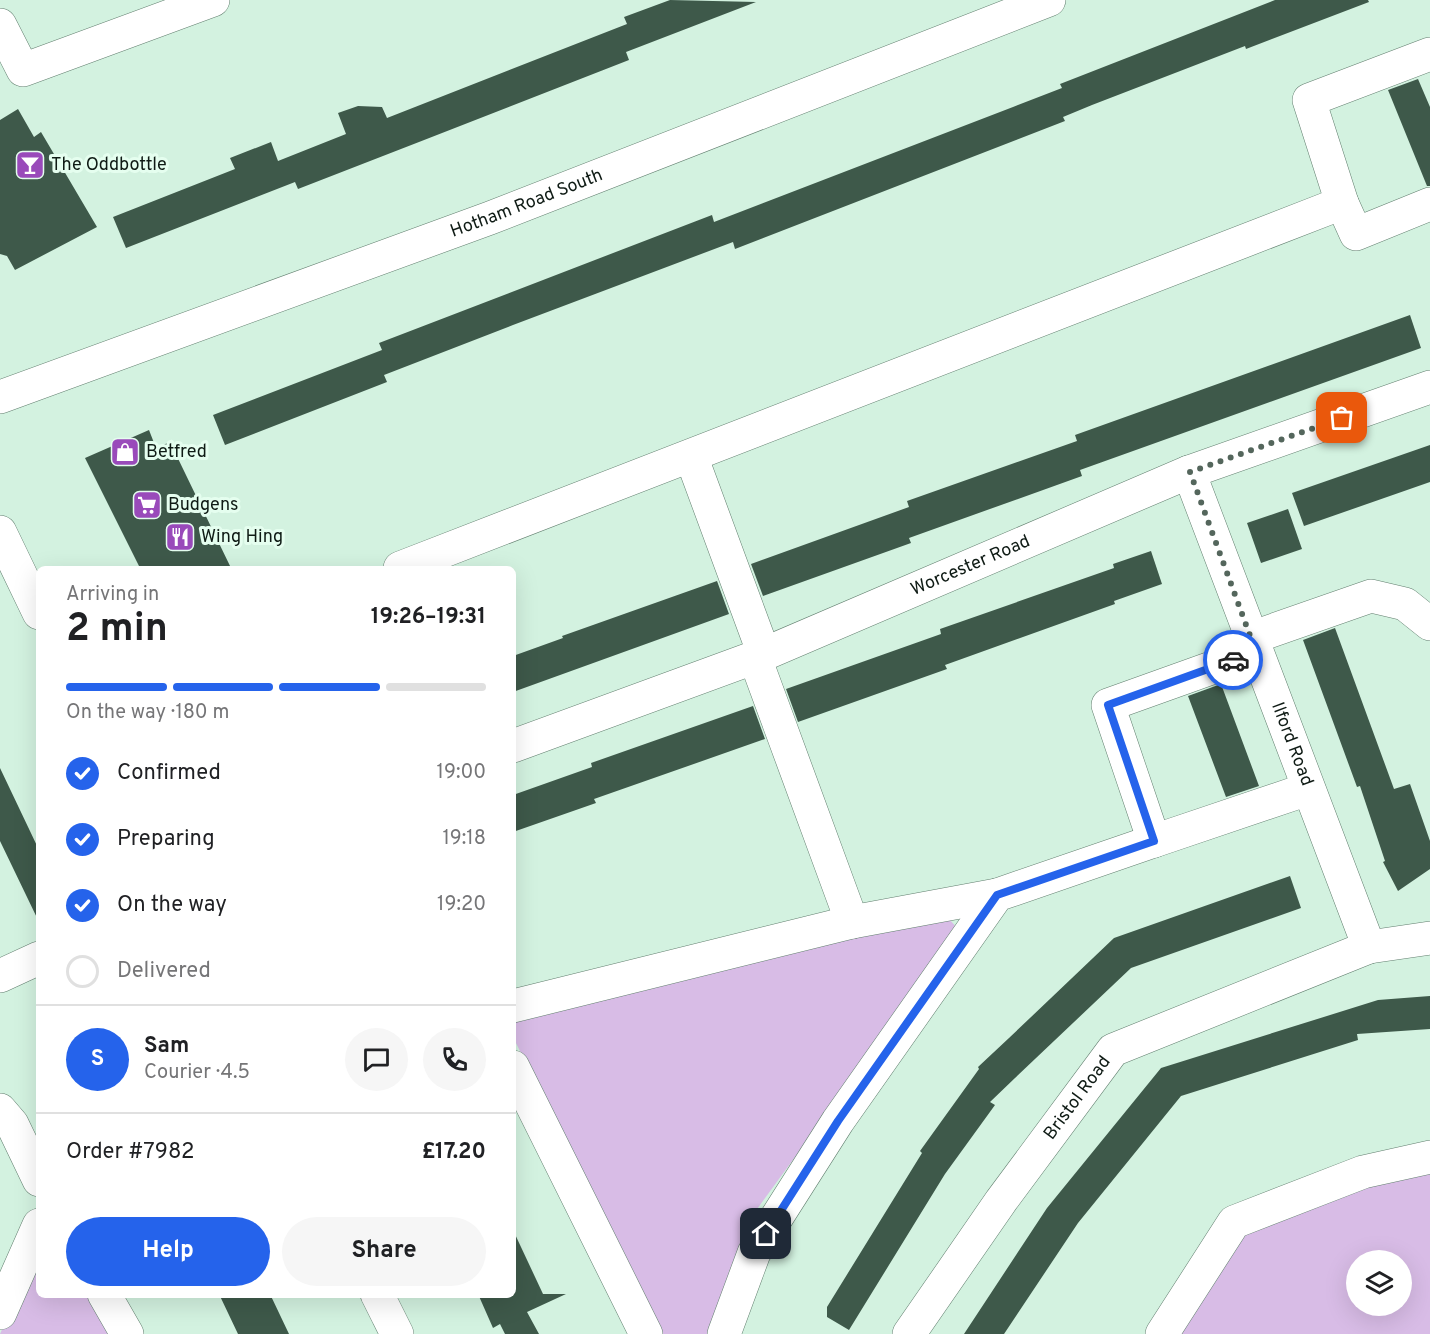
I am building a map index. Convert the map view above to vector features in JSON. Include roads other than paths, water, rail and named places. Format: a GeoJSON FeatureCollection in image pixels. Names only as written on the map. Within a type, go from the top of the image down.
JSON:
{"type":"FeatureCollection","features":[{"type":"Feature","properties":{"kind":"street"},"geometry":{"type":"LineString","coordinates":[[0,25],[23,70],[213,0]]}},
{"type":"Feature","properties":{"kind":"street","name":"Hotham Road South"},"geometry":{"type":"LineString","coordinates":[[0,397],[490,218],[1049,0]]}},
{"type":"Feature","properties":{"kind":"street"},"geometry":{"type":"LineString","coordinates":[[1430,54],[1309,100],[1342,203],[1356,234],[1430,204]]}},
{"type":"Feature","properties":{"kind":"street"},"geometry":{"type":"LineString","coordinates":[[405,566],[1342,203]]}},
{"type":"Feature","properties":{"kind":"street","name":"Worcester Road"},"geometry":{"type":"LineString","coordinates":[[516,745],[759,656],[1190,472],[1430,387]]}},
{"type":"Feature","properties":{"kind":"street"},"geometry":{"type":"LineString","coordinates":[[691,456],[852,922]]}},
{"type":"Feature","properties":{"kind":"street","name":"Ilford Road"},"geometry":{"type":"LineString","coordinates":[[1190,472],[1308,789],[1370,947]]}},
{"type":"Feature","properties":{"kind":"street"},"geometry":{"type":"LineString","coordinates":[[0,532],[36,607]]}},
{"type":"Feature","properties":{"kind":"street"},"geometry":{"type":"LineString","coordinates":[[1154,841],[1108,705],[1371,596],[1405,604],[1430,624]]}},
{"type":"Feature","properties":{"kind":"street"},"geometry":{"type":"LineString","coordinates":[[516,1005],[852,922],[997,895],[1308,789]]}},
{"type":"Feature","properties":{"kind":"street"},"geometry":{"type":"LineString","coordinates":[[724,1334],[754,1253],[838,1121],[997,895]]}},
{"type":"Feature","properties":{"kind":"street","name":"Bristol Road"},"geometry":{"type":"LineString","coordinates":[[909,1334],[1001,1201],[1113,1050],[1370,947],[1430,938]]}},
{"type":"Feature","properties":{"kind":"street"},"geometry":{"type":"LineString","coordinates":[[0,976],[36,959]]}},
{"type":"Feature","properties":{"kind":"street"},"geometry":{"type":"LineString","coordinates":[[516,1072],[646,1334]]}},
{"type":"Feature","properties":{"kind":"street"},"geometry":{"type":"LineString","coordinates":[[0,1110],[12,1124],[36,1174]]}},
{"type":"Feature","properties":{"kind":"street"},"geometry":{"type":"LineString","coordinates":[[1162,1334],[1234,1222],[1363,1172],[1430,1157]]}},
{"type":"Feature","properties":{"kind":"street"},"geometry":{"type":"LineString","coordinates":[[0,1313],[36,1232]]}},
{"type":"Feature","properties":{"kind":"street"},"geometry":{"type":"LineString","coordinates":[[106,1298],[127,1334]]}},
{"type":"Feature","properties":{"kind":"street"},"geometry":{"type":"LineString","coordinates":[[379,1298],[397,1334]]}},
{"type":"Feature","properties":{"kind":"place","name":"The Oddbottle"},"geometry":{"type":"Point","coordinates":[30,165]}},
{"type":"Feature","properties":{"kind":"place","name":"Betfred"},"geometry":{"type":"Point","coordinates":[125,452]}},
{"type":"Feature","properties":{"kind":"place","name":"Budgens"},"geometry":{"type":"Point","coordinates":[147,505]}},
{"type":"Feature","properties":{"kind":"place","name":"Wing Hing"},"geometry":{"type":"Point","coordinates":[180,537]}}]}
